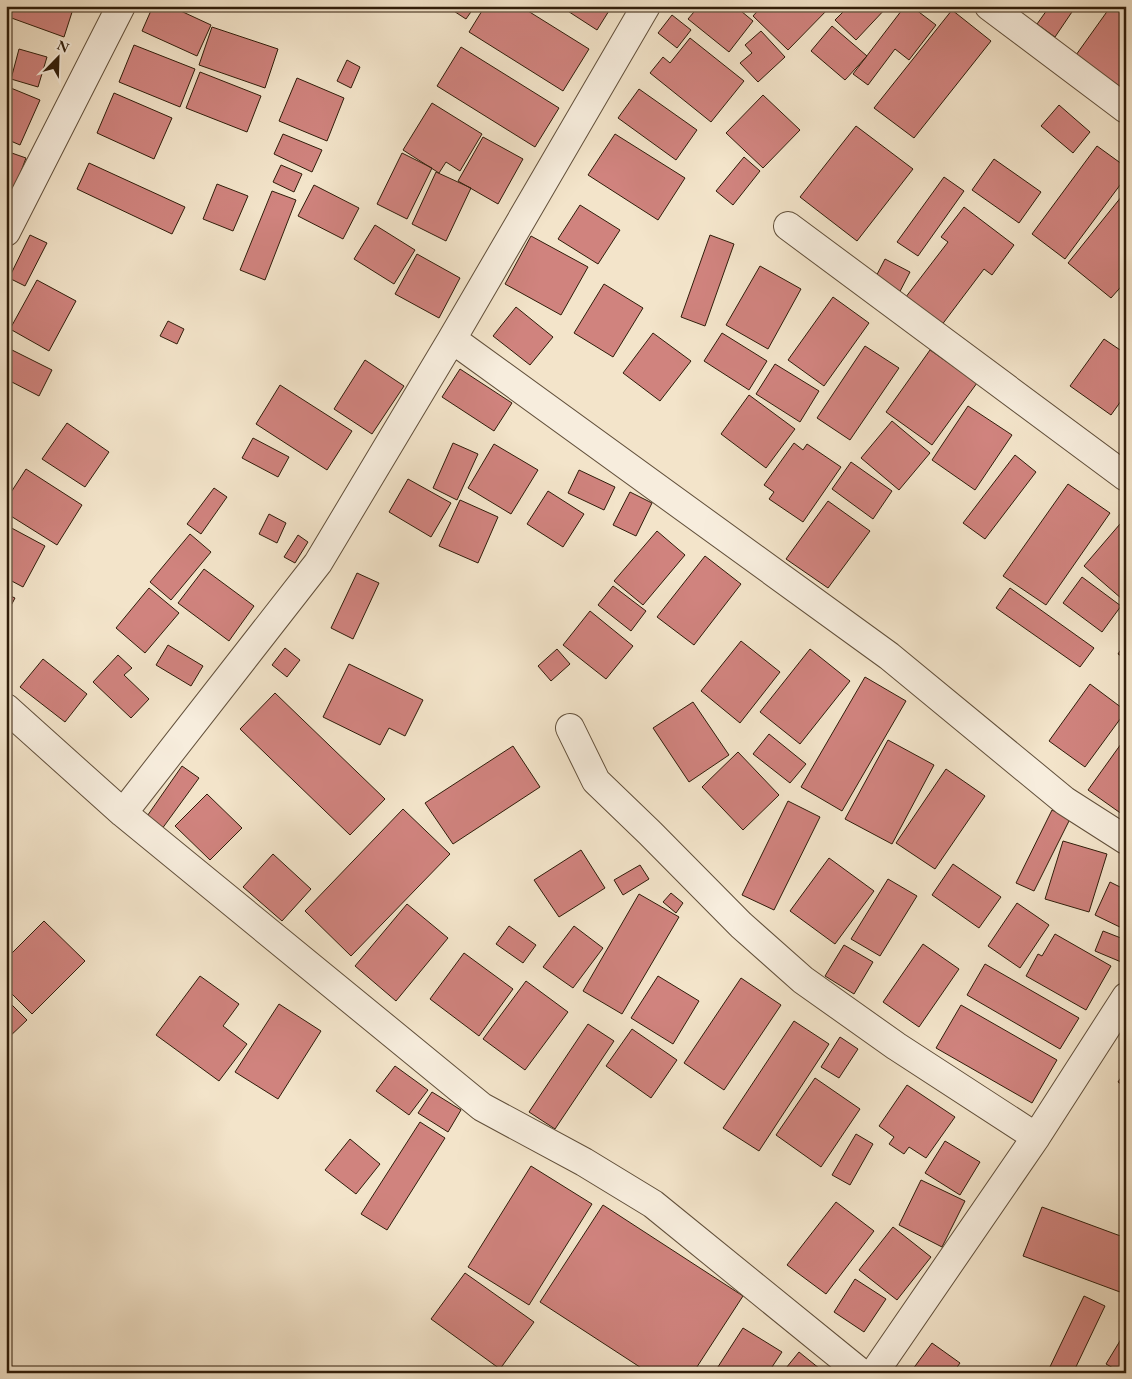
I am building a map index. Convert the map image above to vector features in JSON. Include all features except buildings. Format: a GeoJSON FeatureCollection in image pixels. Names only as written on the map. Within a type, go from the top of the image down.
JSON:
{"type":"FeatureCollection","features":[{"type":"Feature","properties":{"kind":"street"},"geometry":{"type":"LineString","coordinates":[[6,232],[121,6]]}},
{"type":"Feature","properties":{"kind":"street"},"geometry":{"type":"LineString","coordinates":[[123,813],[318,563],[452,339],[646,6]]}},
{"type":"Feature","properties":{"kind":"street"},"geometry":{"type":"LineString","coordinates":[[988,6],[1126,109]]}},
{"type":"Feature","properties":{"kind":"street"},"geometry":{"type":"LineString","coordinates":[[788,226],[1126,477]]}},
{"type":"Feature","properties":{"kind":"street"},"geometry":{"type":"LineString","coordinates":[[452,339],[889,656],[1065,801],[1126,840]]}},
{"type":"Feature","properties":{"kind":"street"},"geometry":{"type":"LineString","coordinates":[[6,708],[123,813],[482,1107],[584,1162],[653,1204],[861,1373]]}},
{"type":"Feature","properties":{"kind":"street"},"geometry":{"type":"LineString","coordinates":[[570,728],[596,780],[755,938],[803,980],[888,1041],[1036,1137]]}},
{"type":"Feature","properties":{"kind":"street"},"geometry":{"type":"LineString","coordinates":[[874,1373],[1036,1137],[1126,997]]}}]}
